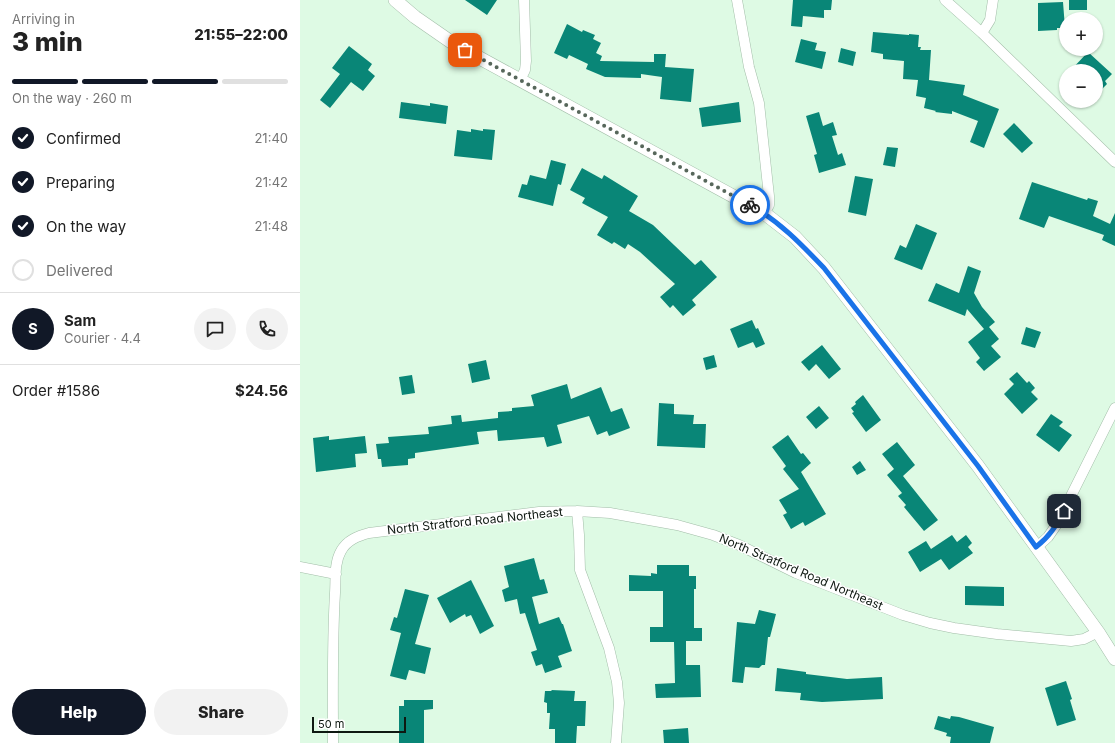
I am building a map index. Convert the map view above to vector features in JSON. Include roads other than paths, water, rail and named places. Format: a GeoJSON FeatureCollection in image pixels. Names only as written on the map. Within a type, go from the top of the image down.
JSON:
{"type":"FeatureCollection","features":[{"type":"Feature","properties":{"kind":"street"},"geometry":{"type":"LineString","coordinates":[[395,0],[415,18],[454,44],[764,213],[795,238],[824,268],[978,466],[1098,632],[1115,658]]}},
{"type":"Feature","properties":{"kind":"street"},"geometry":{"type":"LineString","coordinates":[[520,80],[525,70],[526,61],[524,0]]}},
{"type":"Feature","properties":{"kind":"street"},"geometry":{"type":"LineString","coordinates":[[737,0],[749,67],[759,103],[768,196],[768,205],[764,213]]}},
{"type":"Feature","properties":{"kind":"street"},"geometry":{"type":"LineString","coordinates":[[945,0],[982,33],[1115,162]]}},
{"type":"Feature","properties":{"kind":"street"},"geometry":{"type":"LineString","coordinates":[[982,33],[990,20],[993,0]]}},
{"type":"Feature","properties":{"kind":"street"},"geometry":{"type":"LineString","coordinates":[[1036,547],[1048,537],[1057,524],[1115,408]]}},
{"type":"Feature","properties":{"kind":"street"},"geometry":{"type":"LineString","coordinates":[[577,511],[580,570],[609,648],[617,682],[619,703],[616,743]]}},
{"type":"Feature","properties":{"kind":"street","name":"North Stratford Road Northeast"},"geometry":{"type":"LineString","coordinates":[[333,743],[334,614],[337,562],[342,550],[350,541],[359,535],[369,532],[539,512],[577,511],[610,513],[678,525],[714,535],[739,545],[796,573],[930,624],[997,634],[1071,641],[1084,639],[1098,632]]}},
{"type":"Feature","properties":{"kind":"street"},"geometry":{"type":"LineString","coordinates":[[300,566],[336,574]]}}]}
